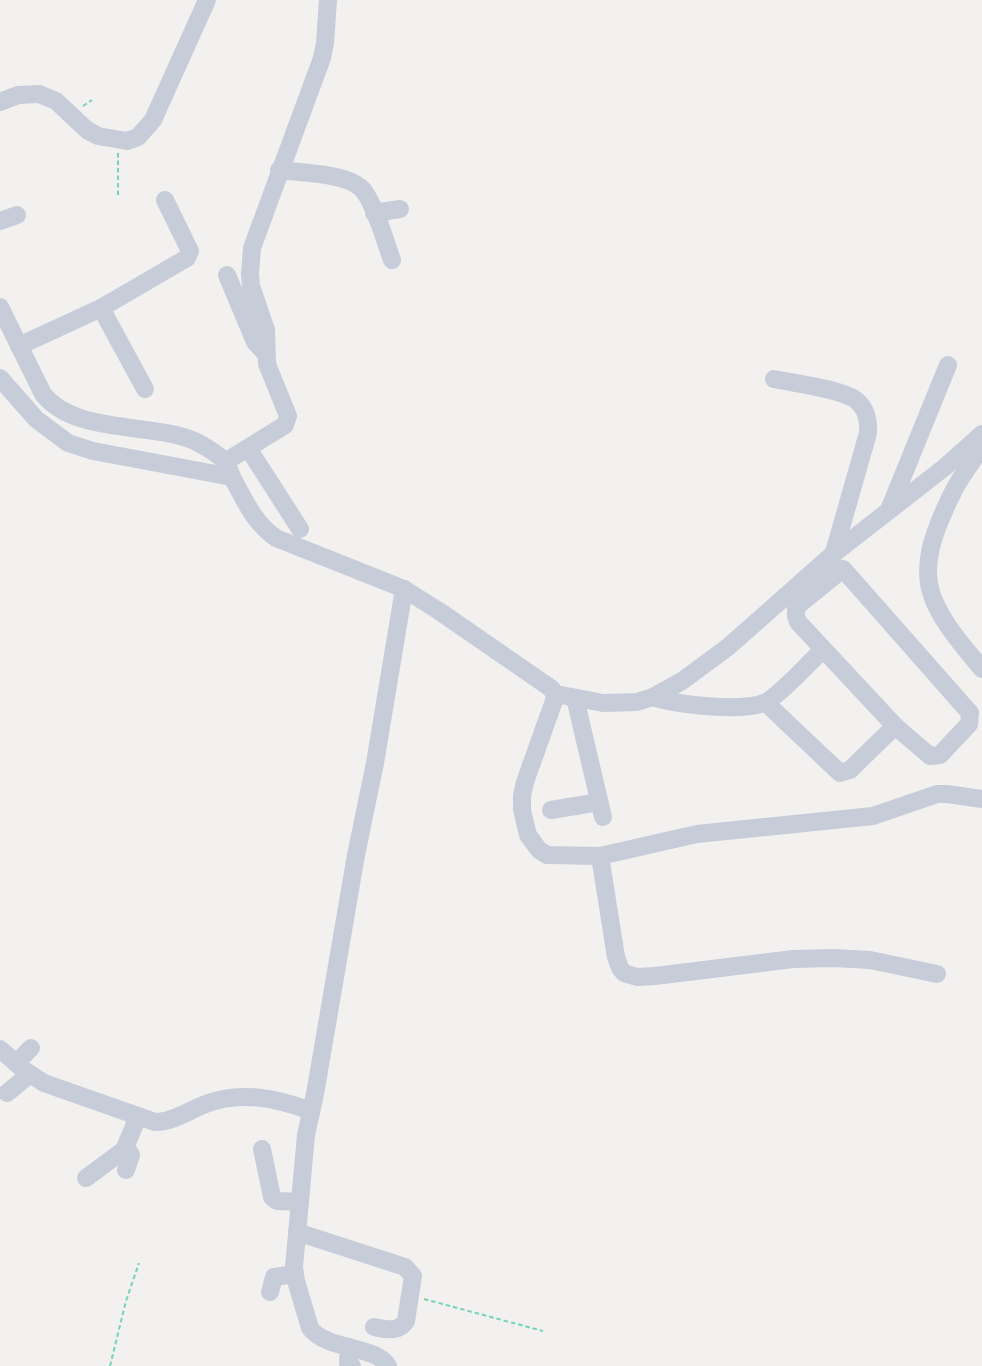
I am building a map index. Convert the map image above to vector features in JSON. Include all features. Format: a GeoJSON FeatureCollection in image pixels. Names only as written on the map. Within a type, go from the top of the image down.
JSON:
{"type":"FeatureCollection","features":[{"type":"Feature","properties":{"kind":"street"},"geometry":{"type":"LineString","coordinates":[[0,102],[18,95],[39,94],[56,101],[87,130],[98,136],[117,141],[127,141],[138,137],[153,120],[207,0]]}},
{"type":"Feature","properties":{"kind":"street"},"geometry":{"type":"LineString","coordinates":[[229,470],[248,448],[285,425],[288,420],[268,369],[265,353],[266,330],[251,286],[252,242],[322,58],[333,9]]}},
{"type":"Feature","properties":{"kind":"street"},"geometry":{"type":"LineString","coordinates":[[279,170],[336,178],[354,183],[364,192],[392,260]]}},
{"type":"Feature","properties":{"kind":"street"},"geometry":{"type":"LineString","coordinates":[[19,346],[101,308],[182,261],[189,254],[188,247],[165,200]]}},
{"type":"Feature","properties":{"kind":"street"},"geometry":{"type":"LineString","coordinates":[[374,213],[400,209]]}},
{"type":"Feature","properties":{"kind":"street"},"geometry":{"type":"LineString","coordinates":[[227,275],[255,342],[265,353]]}},
{"type":"Feature","properties":{"kind":"street"},"geometry":{"type":"LineString","coordinates":[[0,307],[44,394],[51,404],[61,411],[78,417],[176,435],[204,447],[229,470],[260,526],[276,538],[404,589],[552,689],[556,694],[603,703],[637,702],[653,697],[682,681],[837,562],[868,434],[866,414],[855,399],[844,394],[774,379]]}},
{"type":"Feature","properties":{"kind":"street"},"geometry":{"type":"LineString","coordinates":[[101,308],[145,389]]}},
{"type":"Feature","properties":{"kind":"street"},"geometry":{"type":"LineString","coordinates":[[888,512],[948,365]]}},
{"type":"Feature","properties":{"kind":"street"},"geometry":{"type":"LineString","coordinates":[[0,378],[36,418],[68,443],[93,451],[229,470]]}},
{"type":"Feature","properties":{"kind":"street"},"geometry":{"type":"LineString","coordinates":[[837,562],[970,713],[969,724],[940,755],[930,756],[924,753],[895,726],[798,622],[795,610],[837,562],[888,512],[982,434]]}},
{"type":"Feature","properties":{"kind":"street"},"geometry":{"type":"LineString","coordinates":[[982,442],[977,454],[952,492],[930,548],[927,565],[929,590],[938,612],[952,634],[982,669]]}},
{"type":"Feature","properties":{"kind":"street"},"geometry":{"type":"LineString","coordinates":[[248,448],[300,529]]}},
{"type":"Feature","properties":{"kind":"street"},"geometry":{"type":"LineString","coordinates":[[388,1366],[381,1358],[324,1340],[309,1328],[295,1274],[306,1135],[322,1059],[404,589]]}},
{"type":"Feature","properties":{"kind":"street"},"geometry":{"type":"LineString","coordinates":[[653,697],[668,702],[722,707],[766,703],[823,650]]}},
{"type":"Feature","properties":{"kind":"street"},"geometry":{"type":"LineString","coordinates":[[556,694],[525,782],[522,810],[533,843],[547,855],[600,856],[697,834],[880,815],[896,807],[937,794],[982,799]]}},
{"type":"Feature","properties":{"kind":"street"},"geometry":{"type":"LineString","coordinates":[[551,810],[601,809],[574,698]]}},
{"type":"Feature","properties":{"kind":"street"},"geometry":{"type":"LineString","coordinates":[[766,703],[836,772],[840,773],[850,770],[895,726]]}},
{"type":"Feature","properties":{"kind":"street"},"geometry":{"type":"LineString","coordinates":[[600,856],[616,957],[620,968],[630,975],[655,976],[793,959],[833,958],[870,960],[937,974]]}},
{"type":"Feature","properties":{"kind":"street"},"geometry":{"type":"LineString","coordinates":[[7,1093],[23,1069],[31,1048]]}},
{"type":"Feature","properties":{"kind":"street"},"geometry":{"type":"LineString","coordinates":[[0,1049],[23,1069],[49,1085],[138,1117],[160,1122],[207,1103],[246,1096],[278,1100],[311,1111]]}},
{"type":"Feature","properties":{"kind":"street"},"geometry":{"type":"LineString","coordinates":[[86,1178],[122,1152],[138,1117]]}},
{"type":"Feature","properties":{"kind":"street"},"geometry":{"type":"LineString","coordinates":[[126,1147],[131,1155],[126,1170]]}},
{"type":"Feature","properties":{"kind":"street"},"geometry":{"type":"LineString","coordinates":[[262,1149],[272,1197],[277,1201],[300,1202]]}},
{"type":"Feature","properties":{"kind":"street"},"geometry":{"type":"LineString","coordinates":[[297,1232],[405,1267],[413,1276],[403,1326],[387,1330],[374,1327]]}},
{"type":"Feature","properties":{"kind":"street"},"geometry":{"type":"LineString","coordinates":[[270,1292],[274,1277],[295,1274]]}},
{"type":"Feature","properties":{"kind":"street"},"geometry":{"type":"LineString","coordinates":[[349,1347],[348,1363],[352,1366]]}},
{"type":"Feature","properties":{"kind":"path"},"geometry":{"type":"LineString","coordinates":[[117,141],[118,196]]}},
{"type":"Feature","properties":{"kind":"path"},"geometry":{"type":"LineString","coordinates":[[110,1366],[126,1302],[139,1263]]}},
{"type":"Feature","properties":{"kind":"path"},"geometry":{"type":"LineString","coordinates":[[410,1296],[543,1331]]}}]}
